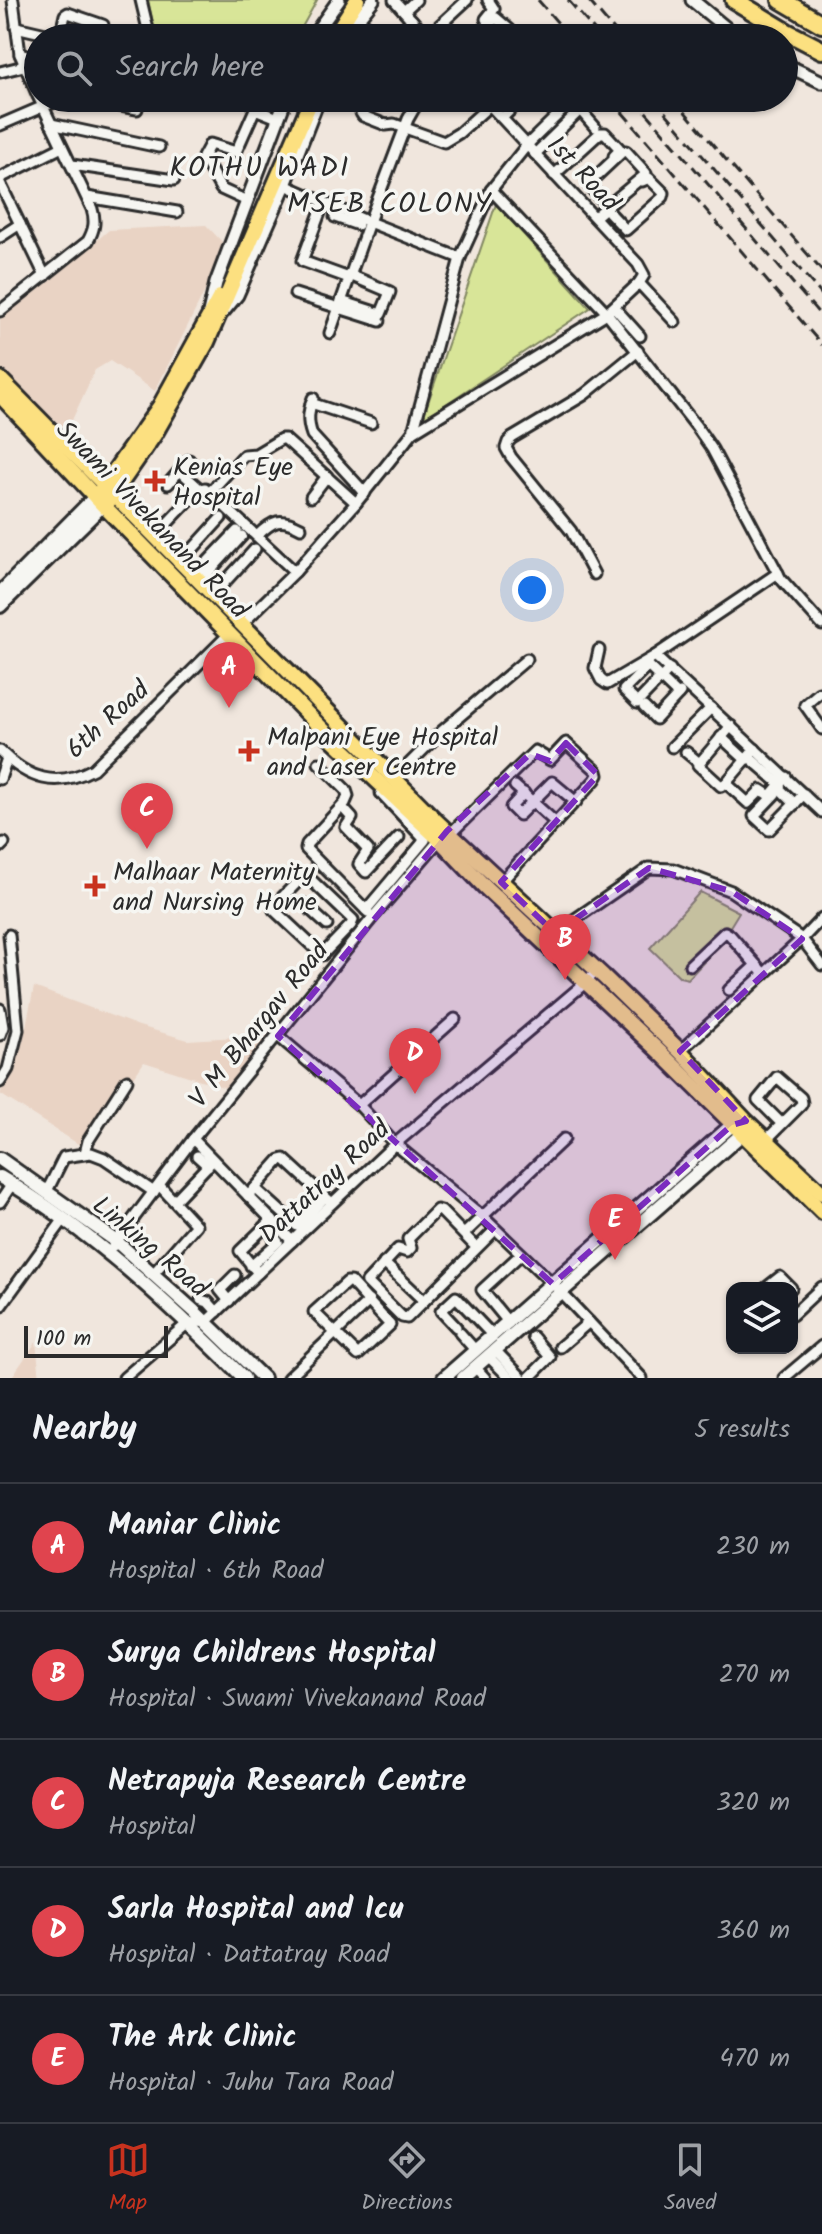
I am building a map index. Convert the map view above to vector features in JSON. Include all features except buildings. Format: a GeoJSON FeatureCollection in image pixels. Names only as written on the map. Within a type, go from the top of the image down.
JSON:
{"type":"FeatureCollection","features":[{"type":"Feature","properties":{"kind":"highway"},"geometry":{"type":"LineString","coordinates":[[734,0],[774,24]]}},
{"type":"Feature","properties":{"kind":"highway"},"geometry":{"type":"LineString","coordinates":[[781,0],[822,24]]}},
{"type":"Feature","properties":{"kind":"highway"},"geometry":{"type":"LineString","coordinates":[[798,38],[822,50]]}},
{"type":"Feature","properties":{"kind":"main road"},"geometry":{"type":"LineString","coordinates":[[342,24],[357,0]]}},
{"type":"Feature","properties":{"kind":"main road"},"geometry":{"type":"LineString","coordinates":[[351,24],[365,0]]}},
{"type":"Feature","properties":{"kind":"main road"},"geometry":{"type":"LineString","coordinates":[[214,311],[298,112]]}},
{"type":"Feature","properties":{"kind":"main road"},"geometry":{"type":"LineString","coordinates":[[0,606],[104,496],[160,406],[175,388],[306,112]]}},
{"type":"Feature","properties":{"kind":"main road","name":"Swami Vivekanand Road"},"geometry":{"type":"LineString","coordinates":[[0,379],[34,423],[229,634],[326,733],[438,833],[585,983],[740,1127],[822,1212]]}},
{"type":"Feature","properties":{"kind":"main road","name":"Swami Vivekanand Road"},"geometry":{"type":"LineString","coordinates":[[0,395],[34,423]]}},
{"type":"Feature","properties":{"kind":"main road"},"geometry":{"type":"LineString","coordinates":[[0,593],[104,496]]}},
{"type":"Feature","properties":{"kind":"main road","name":"Swami Vivekanand Road"},"geometry":{"type":"LineString","coordinates":[[104,496],[155,536],[179,560],[394,779],[438,833],[501,882],[680,1051],[740,1127],[766,1140],[822,1193]]}},
{"type":"Feature","properties":{"kind":"main road"},"geometry":{"type":"LineString","coordinates":[[475,1374],[493,1336],[557,1289],[740,1127]]}},
{"type":"Feature","properties":{"kind":"main road","name":"Linking Road"},"geometry":{"type":"LineString","coordinates":[[0,1159],[113,1247],[153,1274],[263,1378]]}},
{"type":"Feature","properties":{"kind":"main road","name":"Linking Road"},"geometry":{"type":"LineString","coordinates":[[0,1177],[52,1200],[64,1219],[113,1247],[244,1378]]}},
{"type":"Feature","properties":{"kind":"main road"},"geometry":{"type":"LineString","coordinates":[[444,1378],[486,1352],[528,1332],[557,1289]]}},
{"type":"Feature","properties":{"kind":"street"},"geometry":{"type":"LineString","coordinates":[[0,72],[24,66],[13,0]]}},
{"type":"Feature","properties":{"kind":"street"},"geometry":{"type":"LineString","coordinates":[[141,0],[147,24]]}},
{"type":"Feature","properties":{"kind":"street"},"geometry":{"type":"LineString","coordinates":[[322,24],[339,0]]}},
{"type":"Feature","properties":{"kind":"street"},"geometry":{"type":"LineString","coordinates":[[354,24],[373,0]]}},
{"type":"Feature","properties":{"kind":"street"},"geometry":{"type":"LineString","coordinates":[[394,0],[416,24]]}},
{"type":"Feature","properties":{"kind":"street"},"geometry":{"type":"LineString","coordinates":[[404,11],[416,0]]}},
{"type":"Feature","properties":{"kind":"street"},"geometry":{"type":"LineString","coordinates":[[442,24],[467,0]]}},
{"type":"Feature","properties":{"kind":"street"},"geometry":{"type":"LineString","coordinates":[[481,24],[493,12],[494,6],[488,0]]}},
{"type":"Feature","properties":{"kind":"street"},"geometry":{"type":"LineString","coordinates":[[692,0],[721,24]]}},
{"type":"Feature","properties":{"kind":"street"},"geometry":{"type":"LineString","coordinates":[[63,24],[68,13],[100,24]]}},
{"type":"Feature","properties":{"kind":"street"},"geometry":{"type":"LineString","coordinates":[[358,18],[364,24]]}},
{"type":"Feature","properties":{"kind":"street"},"geometry":{"type":"LineString","coordinates":[[408,24],[412,20]]}},
{"type":"Feature","properties":{"kind":"street"},"geometry":{"type":"LineString","coordinates":[[16,27],[24,29]]}},
{"type":"Feature","properties":{"kind":"street"},"geometry":{"type":"LineString","coordinates":[[20,54],[24,55]]}},
{"type":"Feature","properties":{"kind":"street"},"geometry":{"type":"LineString","coordinates":[[798,71],[822,82]]}},
{"type":"Feature","properties":{"kind":"street"},"geometry":{"type":"LineString","coordinates":[[0,125],[24,110]]}},
{"type":"Feature","properties":{"kind":"street"},"geometry":{"type":"LineString","coordinates":[[0,311],[88,241],[94,230],[95,219],[87,197],[46,112]]}},
{"type":"Feature","properties":{"kind":"street"},"geometry":{"type":"LineString","coordinates":[[247,201],[221,189],[203,157],[210,144],[236,152],[254,112]]}},
{"type":"Feature","properties":{"kind":"street"},"geometry":{"type":"LineString","coordinates":[[263,112],[278,118]]}},
{"type":"Feature","properties":{"kind":"street"},"geometry":{"type":"LineString","coordinates":[[214,311],[216,283],[280,112]]}},
{"type":"Feature","properties":{"kind":"street"},"geometry":{"type":"LineString","coordinates":[[214,311],[237,295],[314,112]]}},
{"type":"Feature","properties":{"kind":"street"},"geometry":{"type":"LineString","coordinates":[[361,112],[363,116],[386,125],[394,124],[444,142],[459,133],[477,112]]}},
{"type":"Feature","properties":{"kind":"street"},"geometry":{"type":"LineString","coordinates":[[330,333],[349,281],[364,224],[413,112]]}},
{"type":"Feature","properties":{"kind":"street","name":"1st Road"},"geometry":{"type":"LineString","coordinates":[[496,112],[642,270],[644,275],[639,282]]}},
{"type":"Feature","properties":{"kind":"street"},"geometry":{"type":"LineString","coordinates":[[502,118],[508,112]]}},
{"type":"Feature","properties":{"kind":"street"},"geometry":{"type":"LineString","coordinates":[[413,432],[460,258],[491,190],[527,145],[561,112]]}},
{"type":"Feature","properties":{"kind":"street"},"geometry":{"type":"LineString","coordinates":[[535,154],[578,112],[582,112],[595,127]]}},
{"type":"Feature","properties":{"kind":"street"},"geometry":{"type":"LineString","coordinates":[[51,124],[159,147]]}},
{"type":"Feature","properties":{"kind":"street"},"geometry":{"type":"LineString","coordinates":[[554,175],[600,133],[605,133],[619,148],[618,152],[572,193]]}},
{"type":"Feature","properties":{"kind":"street"},"geometry":{"type":"LineString","coordinates":[[45,276],[0,180],[62,147]]}},
{"type":"Feature","properties":{"kind":"street"},"geometry":{"type":"LineString","coordinates":[[597,219],[608,209],[646,173],[626,151],[588,184],[608,209],[626,230],[663,197],[664,193],[647,178],[608,209]]}},
{"type":"Feature","properties":{"kind":"street"},"geometry":{"type":"LineString","coordinates":[[72,165],[174,180]]}},
{"type":"Feature","properties":{"kind":"street"},"geometry":{"type":"LineString","coordinates":[[285,185],[338,208],[364,224],[460,258]]}},
{"type":"Feature","properties":{"kind":"street"},"geometry":{"type":"LineString","coordinates":[[491,190],[610,310],[640,336]]}},
{"type":"Feature","properties":{"kind":"street"},"geometry":{"type":"LineString","coordinates":[[87,197],[177,212]]}},
{"type":"Feature","properties":{"kind":"street"},"geometry":{"type":"LineString","coordinates":[[324,202],[302,261],[349,281]]}},
{"type":"Feature","properties":{"kind":"street"},"geometry":{"type":"LineString","coordinates":[[0,237],[20,224]]}},
{"type":"Feature","properties":{"kind":"street"},"geometry":{"type":"LineString","coordinates":[[295,294],[381,314],[390,292],[299,266]]}},
{"type":"Feature","properties":{"kind":"street"},"geometry":{"type":"LineString","coordinates":[[242,624],[295,572],[365,493],[413,432],[610,310],[639,282],[675,322]]}},
{"type":"Feature","properties":{"kind":"street"},"geometry":{"type":"LineString","coordinates":[[318,294],[380,321]]}},
{"type":"Feature","properties":{"kind":"street"},"geometry":{"type":"LineString","coordinates":[[610,310],[712,449],[778,573],[822,625]]}},
{"type":"Feature","properties":{"kind":"street"},"geometry":{"type":"LineString","coordinates":[[594,574],[571,531],[506,448],[508,442],[520,432],[584,395],[638,351]]}},
{"type":"Feature","properties":{"kind":"street"},"geometry":{"type":"LineString","coordinates":[[365,493],[312,435],[308,423],[312,401],[371,423]]}},
{"type":"Feature","properties":{"kind":"street"},"geometry":{"type":"LineString","coordinates":[[155,536],[244,455],[256,454],[281,439],[289,441],[356,503]]}},
{"type":"Feature","properties":{"kind":"street"},"geometry":{"type":"LineString","coordinates":[[168,484],[189,460]]}},
{"type":"Feature","properties":{"kind":"street"},"geometry":{"type":"LineString","coordinates":[[180,471],[295,572]]}},
{"type":"Feature","properties":{"kind":"street"},"geometry":{"type":"LineString","coordinates":[[311,497],[327,476]]}},
{"type":"Feature","properties":{"kind":"street"},"geometry":{"type":"LineString","coordinates":[[179,560],[220,516]]}},
{"type":"Feature","properties":{"kind":"street"},"geometry":{"type":"LineString","coordinates":[[257,536],[275,521],[288,521],[301,528]]}},
{"type":"Feature","properties":{"kind":"street"},"geometry":{"type":"LineString","coordinates":[[197,579],[240,534]]}},
{"type":"Feature","properties":{"kind":"street"},"geometry":{"type":"LineString","coordinates":[[213,595],[255,549]]}},
{"type":"Feature","properties":{"kind":"street"},"geometry":{"type":"LineString","coordinates":[[599,650],[595,668],[607,684],[655,656],[778,573]]}},
{"type":"Feature","properties":{"kind":"street","name":"6th Road"},"geometry":{"type":"LineString","coordinates":[[4,755],[25,772],[51,779],[73,778],[93,769],[229,634]]}},
{"type":"Feature","properties":{"kind":"street"},"geometry":{"type":"LineString","coordinates":[[655,656],[731,726],[750,755]]}},
{"type":"Feature","properties":{"kind":"street"},"geometry":{"type":"LineString","coordinates":[[394,779],[441,732],[527,659]]}},
{"type":"Feature","properties":{"kind":"street"},"geometry":{"type":"LineString","coordinates":[[670,669],[661,678],[678,695]]}},
{"type":"Feature","properties":{"kind":"street"},"geometry":{"type":"LineString","coordinates":[[644,707],[656,719],[687,686]]}},
{"type":"Feature","properties":{"kind":"street"},"geometry":{"type":"LineString","coordinates":[[822,693],[805,707],[822,729]]}},
{"type":"Feature","properties":{"kind":"street"},"geometry":{"type":"LineString","coordinates":[[672,747],[711,708]]}},
{"type":"Feature","properties":{"kind":"street"},"geometry":{"type":"LineString","coordinates":[[698,762],[731,726]]}},
{"type":"Feature","properties":{"kind":"street"},"geometry":{"type":"LineString","coordinates":[[721,737],[750,755],[783,783],[804,794],[822,812]]}},
{"type":"Feature","properties":{"kind":"street","name":"V M Bhargav Road"},"geometry":{"type":"LineString","coordinates":[[113,1247],[193,1139],[350,947],[370,913],[438,833],[530,754],[537,752],[550,760],[562,740],[598,773],[576,802]]}},
{"type":"Feature","properties":{"kind":"street"},"geometry":{"type":"LineString","coordinates":[[336,749],[438,833]]}},
{"type":"Feature","properties":{"kind":"street"},"geometry":{"type":"LineString","coordinates":[[686,752],[721,786],[750,755]]}},
{"type":"Feature","properties":{"kind":"street"},"geometry":{"type":"LineString","coordinates":[[0,779],[4,755]]}},
{"type":"Feature","properties":{"kind":"street"},"geometry":{"type":"LineString","coordinates":[[319,763],[346,790],[347,800],[307,844],[306,849],[370,913]]}},
{"type":"Feature","properties":{"kind":"street"},"geometry":{"type":"LineString","coordinates":[[501,882],[576,802],[554,782],[517,814],[511,807],[524,793]]}},
{"type":"Feature","properties":{"kind":"street"},"geometry":{"type":"LineString","coordinates":[[726,783],[748,803],[761,790],[769,796],[783,783]]}},
{"type":"Feature","properties":{"kind":"street"},"geometry":{"type":"LineString","coordinates":[[783,783],[754,817],[770,830],[804,794]]}},
{"type":"Feature","properties":{"kind":"street"},"geometry":{"type":"LineString","coordinates":[[783,783],[795,804]]}},
{"type":"Feature","properties":{"kind":"street"},"geometry":{"type":"LineString","coordinates":[[515,786],[556,823]]}},
{"type":"Feature","properties":{"kind":"street"},"geometry":{"type":"LineString","coordinates":[[342,807],[352,818],[346,827],[368,850],[359,864],[366,872],[399,837]]}},
{"type":"Feature","properties":{"kind":"street"},"geometry":{"type":"LineString","coordinates":[[555,933],[649,868],[673,869],[731,891],[802,939],[822,965]]}},
{"type":"Feature","properties":{"kind":"street"},"geometry":{"type":"LineString","coordinates":[[304,875],[307,876],[353,919],[351,925],[334,931],[326,953],[321,954],[276,913],[274,906],[304,875]]}},
{"type":"Feature","properties":{"kind":"street"},"geometry":{"type":"LineString","coordinates":[[304,904],[350,947]]}},
{"type":"Feature","properties":{"kind":"street"},"geometry":{"type":"LineString","coordinates":[[680,1051],[822,918]]}},
{"type":"Feature","properties":{"kind":"street"},"geometry":{"type":"LineString","coordinates":[[690,965],[725,932],[764,974]]}},
{"type":"Feature","properties":{"kind":"street"},"geometry":{"type":"LineString","coordinates":[[0,1082],[8,1069],[18,1030],[9,935]]}},
{"type":"Feature","properties":{"kind":"street"},"geometry":{"type":"LineString","coordinates":[[729,990],[756,965]]}},
{"type":"Feature","properties":{"kind":"street","name":"Dattatray Road"},"geometry":{"type":"LineString","coordinates":[[206,1322],[245,1285],[254,1269],[292,1241],[328,1200],[597,970]]}},
{"type":"Feature","properties":{"kind":"street"},"geometry":{"type":"LineString","coordinates":[[0,1009],[3,1027],[0,1035]]}},
{"type":"Feature","properties":{"kind":"street"},"geometry":{"type":"LineString","coordinates":[[359,1105],[455,1019]]}},
{"type":"Feature","properties":{"kind":"street"},"geometry":{"type":"LineString","coordinates":[[278,1036],[359,1105],[395,1144],[482,1216],[642,1378]]}},
{"type":"Feature","properties":{"kind":"street"},"geometry":{"type":"LineString","coordinates":[[766,1140],[782,1124],[803,1101],[777,1077],[757,1099],[782,1124]]}},
{"type":"Feature","properties":{"kind":"street"},"geometry":{"type":"LineString","coordinates":[[85,1153],[88,1141],[127,1080]]}},
{"type":"Feature","properties":{"kind":"street"},"geometry":{"type":"LineString","coordinates":[[193,1139],[211,1163]]}},
{"type":"Feature","properties":{"kind":"street"},"geometry":{"type":"LineString","coordinates":[[464,1234],[564,1139]]}},
{"type":"Feature","properties":{"kind":"street"},"geometry":{"type":"LineString","coordinates":[[52,1200],[64,1157],[85,1153],[104,1158],[156,1189],[196,1225],[153,1274]]}},
{"type":"Feature","properties":{"kind":"street"},"geometry":{"type":"LineString","coordinates":[[197,1156],[297,1226],[328,1200],[284,1159],[251,1192]]}},
{"type":"Feature","properties":{"kind":"street"},"geometry":{"type":"LineString","coordinates":[[178,1197],[211,1163]]}},
{"type":"Feature","properties":{"kind":"street"},"geometry":{"type":"LineString","coordinates":[[0,1202],[12,1184]]}},
{"type":"Feature","properties":{"kind":"street"},"geometry":{"type":"LineString","coordinates":[[251,1192],[269,1223],[278,1242],[254,1269],[240,1251],[269,1223]]}},
{"type":"Feature","properties":{"kind":"street"},"geometry":{"type":"LineString","coordinates":[[477,1248],[437,1210],[408,1239],[411,1248],[407,1252],[398,1249],[367,1282],[402,1317],[407,1318],[477,1248],[495,1230]]}},
{"type":"Feature","properties":{"kind":"street"},"geometry":{"type":"LineString","coordinates":[[0,1307],[64,1219]]}},
{"type":"Feature","properties":{"kind":"street"},"geometry":{"type":"LineString","coordinates":[[269,1223],[292,1241]]}},
{"type":"Feature","properties":{"kind":"street"},"geometry":{"type":"LineString","coordinates":[[509,1323],[482,1290],[521,1254]]}},
{"type":"Feature","properties":{"kind":"street"},"geometry":{"type":"LineString","coordinates":[[384,1263],[424,1301]]}},
{"type":"Feature","properties":{"kind":"street"},"geometry":{"type":"LineString","coordinates":[[227,1266],[245,1285]]}},
{"type":"Feature","properties":{"kind":"street"},"geometry":{"type":"LineString","coordinates":[[229,1301],[220,1290],[235,1275]]}},
{"type":"Feature","properties":{"kind":"street"},"geometry":{"type":"LineString","coordinates":[[347,1282],[351,1282],[390,1325],[358,1355],[335,1334],[314,1311],[347,1282]]}},
{"type":"Feature","properties":{"kind":"street"},"geometry":{"type":"LineString","coordinates":[[798,1309],[822,1287]]}},
{"type":"Feature","properties":{"kind":"street"},"geometry":{"type":"LineString","coordinates":[[798,1295],[805,1303]]}},
{"type":"Feature","properties":{"kind":"street"},"geometry":{"type":"LineString","coordinates":[[493,1336],[455,1297],[441,1311],[458,1330],[522,1378]]}},
{"type":"Feature","properties":{"kind":"street"},"geometry":{"type":"LineString","coordinates":[[201,1300],[208,1302],[217,1312]]}},
{"type":"Feature","properties":{"kind":"street"},"geometry":{"type":"LineString","coordinates":[[288,1378],[369,1301]]}},
{"type":"Feature","properties":{"kind":"street"},"geometry":{"type":"LineString","coordinates":[[124,1378],[188,1323],[206,1322]]}},
{"type":"Feature","properties":{"kind":"street"},"geometry":{"type":"LineString","coordinates":[[560,1347],[589,1322]]}},
{"type":"Feature","properties":{"kind":"street"},"geometry":{"type":"LineString","coordinates":[[528,1332],[550,1357],[529,1378]]}},
{"type":"Feature","properties":{"kind":"street"},"geometry":{"type":"LineString","coordinates":[[784,1378],[822,1346]]}},
{"type":"Feature","properties":{"kind":"street"},"geometry":{"type":"LineString","coordinates":[[486,1352],[510,1378]]}},
{"type":"Feature","properties":{"kind":"highlighted area"},"geometry":{"type":"Polygon","coordinates":[[[566,743],[598,775],[501,882],[555,933],[649,868],[731,891],[802,939],[680,1051],[746,1121],[732,1125],[553,1284],[278,1036],[447,831],[530,754],[550,761],[566,743]]]}},
{"type":"Feature","properties":{"kind":"shaded area"},"geometry":{"type":"Polygon","coordinates":[[[206,225],[227,247],[155,391],[110,361],[95,370],[67,431],[0,371],[0,319],[109,230],[206,225]]]}},
{"type":"Feature","properties":{"kind":"shaded area"},"geometry":{"type":"Polygon","coordinates":[[[34,987],[139,1026],[188,1040],[271,1035],[226,1088],[144,1062],[86,1149],[0,1094],[23,1041],[34,987]]]}},
{"type":"Feature","properties":{"kind":"shaded area"},"geometry":{"type":"Polygon","coordinates":[[[36,1342],[40,1378],[11,1378],[36,1342]]]}},
{"type":"Feature","properties":{"kind":"green space"},"geometry":{"type":"Polygon","coordinates":[[[148,0],[317,0],[304,24],[153,24],[148,0]]]}},
{"type":"Feature","properties":{"kind":"green space"},"geometry":{"type":"Polygon","coordinates":[[[496,204],[590,308],[422,420],[496,204]]]}},
{"type":"Feature","properties":{"kind":"green space"},"geometry":{"type":"Polygon","coordinates":[[[700,892],[739,912],[717,948],[688,979],[680,977],[650,948],[700,892]]]}},
{"type":"Feature","properties":{"kind":"railway"},"geometry":{"type":"LineString","coordinates":[[538,0],[559,24]]}},
{"type":"Feature","properties":{"kind":"railway"},"geometry":{"type":"LineString","coordinates":[[568,0],[589,24]]}},
{"type":"Feature","properties":{"kind":"railway"},"geometry":{"type":"LineString","coordinates":[[588,0],[609,24]]}},
{"type":"Feature","properties":{"kind":"railway"},"geometry":{"type":"LineString","coordinates":[[622,112],[822,345]]}},
{"type":"Feature","properties":{"kind":"railway"},"geometry":{"type":"LineString","coordinates":[[646,112],[822,317]]}},
{"type":"Feature","properties":{"kind":"railway"},"geometry":{"type":"LineString","coordinates":[[665,112],[822,295]]}},
{"type":"Feature","properties":{"kind":"railway"},"geometry":{"type":"LineString","coordinates":[[685,112],[822,271]]}},
{"type":"Feature","properties":{"kind":"place","name":"Kenias Eye Hospital"},"geometry":{"type":"Point","coordinates":[155,481]}},
{"type":"Feature","properties":{"kind":"place","name":"Maniar Clinic"},"geometry":{"type":"Point","coordinates":[229,708]}},
{"type":"Feature","properties":{"kind":"place","name":"Malpani Eye Hospital and Laser Centre"},"geometry":{"type":"Point","coordinates":[249,751]}},
{"type":"Feature","properties":{"kind":"place","name":"Netrapuja Research Centre"},"geometry":{"type":"Point","coordinates":[147,849]}},
{"type":"Feature","properties":{"kind":"place","name":"Malhaar Maternity and Nursing Home"},"geometry":{"type":"Point","coordinates":[95,886]}},
{"type":"Feature","properties":{"kind":"place","name":"Surya Childrens Hospital"},"geometry":{"type":"Point","coordinates":[565,980]}},
{"type":"Feature","properties":{"kind":"place","name":"Sarla Hospital and Icu"},"geometry":{"type":"Point","coordinates":[415,1094]}},
{"type":"Feature","properties":{"kind":"place","name":"The Ark Clinic"},"geometry":{"type":"Point","coordinates":[615,1260]}},
{"type":"Feature","properties":{"kind":"district","name":"KOTHU WADI"},"geometry":{"type":"Point","coordinates":[260,166]}},
{"type":"Feature","properties":{"kind":"district","name":"MSEB COLONY"},"geometry":{"type":"Point","coordinates":[390,202]}}]}
